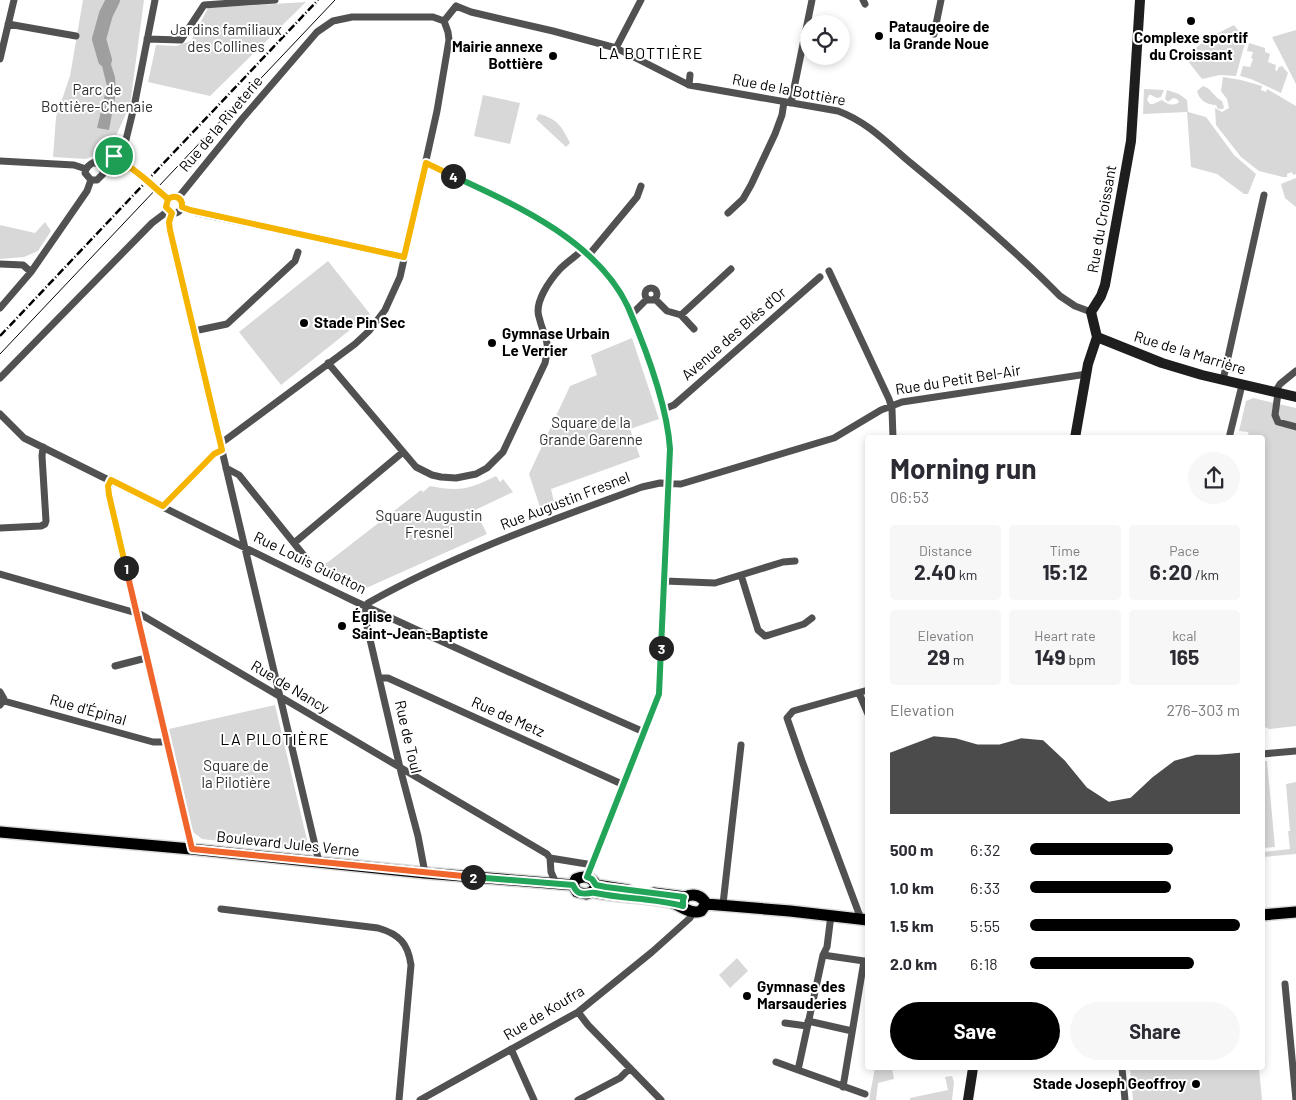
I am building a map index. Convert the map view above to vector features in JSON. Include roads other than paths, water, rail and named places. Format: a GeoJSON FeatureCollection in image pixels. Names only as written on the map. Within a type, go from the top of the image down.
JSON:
{"type":"FeatureCollection","features":[{"type":"Feature","properties":{"kind":"main road","name":"Boulevard Jules Verne"},"geometry":{"type":"LineString","coordinates":[[0,832],[192,849],[425,873],[573,885]]}},
{"type":"Feature","properties":{"kind":"main road"},"geometry":{"type":"LineString","coordinates":[[592,885],[586,894],[577,892],[573,885],[581,877],[592,885],[687,905],[701,911],[706,904]]}},
{"type":"Feature","properties":{"kind":"main road"},"geometry":{"type":"LineString","coordinates":[[687,905],[691,895],[698,896],[706,904]]}},
{"type":"Feature","properties":{"kind":"main road"},"geometry":{"type":"LineString","coordinates":[[706,904],[724,904],[864,919]]}},
{"type":"Feature","properties":{"kind":"main road"},"geometry":{"type":"LineString","coordinates":[[1265,915],[1296,912]]}},
{"type":"Feature","properties":{"kind":"street"},"geometry":{"type":"LineString","coordinates":[[0,59],[14,0]]}},
{"type":"Feature","properties":{"kind":"street"},"geometry":{"type":"LineString","coordinates":[[123,152],[155,0]]}},
{"type":"Feature","properties":{"kind":"street"},"geometry":{"type":"LineString","coordinates":[[147,39],[181,40],[204,5],[275,0]]}},
{"type":"Feature","properties":{"kind":"street"},"geometry":{"type":"LineString","coordinates":[[616,48],[641,0]]}},
{"type":"Feature","properties":{"kind":"street"},"geometry":{"type":"LineString","coordinates":[[728,213],[743,199],[775,134],[787,103],[812,0]]}},
{"type":"Feature","properties":{"kind":"street"},"geometry":{"type":"LineString","coordinates":[[934,34],[941,0]]}},
{"type":"Feature","properties":{"kind":"street","name":"Rue du Croissant"},"geometry":{"type":"LineString","coordinates":[[1091,312],[1101,296],[1105,285],[1131,141],[1140,0]]}},
{"type":"Feature","properties":{"kind":"street"},"geometry":{"type":"LineString","coordinates":[[163,506],[221,447],[355,344],[369,331],[385,310],[400,276],[438,112],[448,49],[448,32],[444,21],[455,3]]}},
{"type":"Feature","properties":{"kind":"street","name":"Rue de la Bottière"},"geometry":{"type":"LineString","coordinates":[[455,3],[471,12],[616,48],[689,85],[838,111],[865,124],[935,182],[1060,296],[1075,306],[1091,312]]}},
{"type":"Feature","properties":{"kind":"street","name":"Rue de la Riveterie"},"geometry":{"type":"LineString","coordinates":[[178,198],[242,119],[309,41],[327,24],[339,19],[352,17],[433,17],[444,21]]}},
{"type":"Feature","properties":{"kind":"street"},"geometry":{"type":"LineString","coordinates":[[8,24],[76,36]]}},
{"type":"Feature","properties":{"kind":"street"},"geometry":{"type":"LineString","coordinates":[[689,85],[690,75]]}},
{"type":"Feature","properties":{"kind":"street"},"geometry":{"type":"LineString","coordinates":[[123,152],[116,154],[112,159],[112,167],[116,171],[122,172],[130,167]]}},
{"type":"Feature","properties":{"kind":"street"},"geometry":{"type":"LineString","coordinates":[[123,152],[130,158],[130,167]]}},
{"type":"Feature","properties":{"kind":"street"},"geometry":{"type":"LineString","coordinates":[[112,159],[89,164],[86,168],[86,176],[91,180],[98,180],[102,176],[113,174],[116,171]]}},
{"type":"Feature","properties":{"kind":"street"},"geometry":{"type":"LineString","coordinates":[[0,161],[74,164],[86,168]]}},
{"type":"Feature","properties":{"kind":"street"},"geometry":{"type":"LineString","coordinates":[[96,163],[103,168],[102,176]]}},
{"type":"Feature","properties":{"kind":"street"},"geometry":{"type":"LineString","coordinates":[[426,163],[533,214],[585,253],[601,268],[614,283],[632,315],[664,409],[669,430],[669,484],[659,694],[593,864],[592,885]]}},
{"type":"Feature","properties":{"kind":"street"},"geometry":{"type":"LineString","coordinates":[[130,167],[168,199]]}},
{"type":"Feature","properties":{"kind":"street"},"geometry":{"type":"LineString","coordinates":[[0,308],[31,272],[87,191],[91,180]]}},
{"type":"Feature","properties":{"kind":"street"},"geometry":{"type":"LineString","coordinates":[[328,363],[416,466],[441,477],[465,477],[482,471],[503,452],[545,363],[548,345],[537,309],[542,296],[562,267],[585,253],[637,197],[641,186]]}},
{"type":"Feature","properties":{"kind":"street"},"geometry":{"type":"LineString","coordinates":[[1223,380],[1264,195]]}},
{"type":"Feature","properties":{"kind":"street"},"geometry":{"type":"LineString","coordinates":[[0,378],[152,223],[170,212],[179,212],[182,202],[174,196],[168,199],[165,205],[170,212],[170,230],[319,862]]}},
{"type":"Feature","properties":{"kind":"street"},"geometry":{"type":"LineString","coordinates":[[182,207],[197,213],[404,257]]}},
{"type":"Feature","properties":{"kind":"street"},"geometry":{"type":"LineString","coordinates":[[194,331],[227,324],[295,261],[298,252]]}},
{"type":"Feature","properties":{"kind":"street"},"geometry":{"type":"LineString","coordinates":[[0,264],[23,265],[31,272]]}},
{"type":"Feature","properties":{"kind":"street"},"geometry":{"type":"LineString","coordinates":[[681,315],[731,269]]}},
{"type":"Feature","properties":{"kind":"street"},"geometry":{"type":"LineString","coordinates":[[829,271],[891,405],[893,435]]}},
{"type":"Feature","properties":{"kind":"street","name":"Avenue des Blés d'Or"},"geometry":{"type":"LineString","coordinates":[[664,409],[674,405],[820,276]]}},
{"type":"Feature","properties":{"kind":"street"},"geometry":{"type":"LineString","coordinates":[[647,299],[644,296],[649,288],[654,288],[656,291],[655,299]]}},
{"type":"Feature","properties":{"kind":"street"},"geometry":{"type":"LineString","coordinates":[[632,315],[647,299]]}},
{"type":"Feature","properties":{"kind":"street"},"geometry":{"type":"LineString","coordinates":[[647,299],[655,299]]}},
{"type":"Feature","properties":{"kind":"street"},"geometry":{"type":"LineString","coordinates":[[655,299],[667,311],[681,315],[694,329]]}},
{"type":"Feature","properties":{"kind":"street"},"geometry":{"type":"LineString","coordinates":[[1077,435],[1090,355],[1097,337],[1091,312]]}},
{"type":"Feature","properties":{"kind":"street","name":"Rue de la Marrière"},"geometry":{"type":"LineString","coordinates":[[1097,337],[1162,363],[1242,385],[1296,397]]}},
{"type":"Feature","properties":{"kind":"street"},"geometry":{"type":"LineString","coordinates":[[1296,371],[1280,384],[1277,393],[1275,415],[1278,422],[1296,427]]}},
{"type":"Feature","properties":{"kind":"street","name":"Rue du Petit Bel-Air"},"geometry":{"type":"LineString","coordinates":[[669,484],[681,484],[834,438],[891,405],[963,392],[1087,374]]}},
{"type":"Feature","properties":{"kind":"street"},"geometry":{"type":"LineString","coordinates":[[1230,435],[1242,385]]}},
{"type":"Feature","properties":{"kind":"street","name":"Rue Louis Guiotton"},"geometry":{"type":"LineString","coordinates":[[0,414],[24,438],[43,448],[366,606],[521,678],[644,732]]}},
{"type":"Feature","properties":{"kind":"street"},"geometry":{"type":"LineString","coordinates":[[0,528],[41,526],[45,524],[43,448]]}},
{"type":"Feature","properties":{"kind":"street"},"geometry":{"type":"LineString","coordinates":[[294,543],[403,452]]}},
{"type":"Feature","properties":{"kind":"street"},"geometry":{"type":"LineString","coordinates":[[226,468],[238,475],[306,558]]}},
{"type":"Feature","properties":{"kind":"street"},"geometry":{"type":"LineString","coordinates":[[111,480],[108,486],[109,495],[192,849]]}},
{"type":"Feature","properties":{"kind":"street","name":"Rue Augustin Fresnel"},"geometry":{"type":"LineString","coordinates":[[366,606],[389,591],[515,533],[642,487],[669,484]]}},
{"type":"Feature","properties":{"kind":"street"},"geometry":{"type":"LineString","coordinates":[[665,581],[715,583],[784,562],[795,561]]}},
{"type":"Feature","properties":{"kind":"street","name":"Rue de Nancy"},"geometry":{"type":"LineString","coordinates":[[0,574],[136,612],[547,854],[550,858],[593,864]]}},
{"type":"Feature","properties":{"kind":"street"},"geometry":{"type":"LineString","coordinates":[[741,575],[758,630],[761,634],[770,635],[804,624],[812,618]]}},
{"type":"Feature","properties":{"kind":"street","name":"Rue de Toul"},"geometry":{"type":"LineString","coordinates":[[366,606],[365,618],[418,836],[425,873]]}},
{"type":"Feature","properties":{"kind":"street"},"geometry":{"type":"LineString","coordinates":[[116,666],[146,658]]}},
{"type":"Feature","properties":{"kind":"street","name":"Rue de Metz"},"geometry":{"type":"LineString","coordinates":[[380,678],[388,678],[624,785]]}},
{"type":"Feature","properties":{"kind":"street"},"geometry":{"type":"LineString","coordinates":[[864,919],[787,718],[793,712],[865,691]]}},
{"type":"Feature","properties":{"kind":"street","name":"Rue d'Épinal"},"geometry":{"type":"LineString","coordinates":[[0,692],[3,695],[2,703],[153,742],[166,742]]}},
{"type":"Feature","properties":{"kind":"street"},"geometry":{"type":"LineString","coordinates":[[859,693],[865,707]]}},
{"type":"Feature","properties":{"kind":"street"},"geometry":{"type":"LineString","coordinates":[[724,904],[741,745]]}},
{"type":"Feature","properties":{"kind":"street"},"geometry":{"type":"LineString","coordinates":[[1265,754],[1296,751]]}},
{"type":"Feature","properties":{"kind":"street"},"geometry":{"type":"LineString","coordinates":[[550,858],[551,872],[556,883]]}},
{"type":"Feature","properties":{"kind":"street","name":"Rue de Koufra"},"geometry":{"type":"LineString","coordinates":[[420,1100],[578,1012],[652,952],[690,918],[687,905]]}},
{"type":"Feature","properties":{"kind":"street"},"geometry":{"type":"LineString","coordinates":[[221,909],[378,928],[389,931],[405,944],[409,952],[411,965],[399,1100]]}},
{"type":"Feature","properties":{"kind":"street"},"geometry":{"type":"LineString","coordinates":[[798,1070],[823,955],[827,947],[830,915]]}},
{"type":"Feature","properties":{"kind":"street"},"geometry":{"type":"LineString","coordinates":[[823,955],[865,961]]}},
{"type":"Feature","properties":{"kind":"street"},"geometry":{"type":"LineString","coordinates":[[843,1087],[865,966]]}},
{"type":"Feature","properties":{"kind":"street"},"geometry":{"type":"LineString","coordinates":[[1285,984],[1292,1020],[1296,1100]]}},
{"type":"Feature","properties":{"kind":"street"},"geometry":{"type":"LineString","coordinates":[[578,1012],[588,1025],[661,1100]]}},
{"type":"Feature","properties":{"kind":"street"},"geometry":{"type":"LineString","coordinates":[[785,1022],[808,1023],[852,1031]]}},
{"type":"Feature","properties":{"kind":"street"},"geometry":{"type":"LineString","coordinates":[[511,1049],[534,1100]]}},
{"type":"Feature","properties":{"kind":"street"},"geometry":{"type":"LineString","coordinates":[[776,1062],[864,1094]]}},
{"type":"Feature","properties":{"kind":"street"},"geometry":{"type":"LineString","coordinates":[[578,1100],[620,1078],[630,1068]]}},
{"type":"Feature","properties":{"kind":"street"},"geometry":{"type":"LineString","coordinates":[[968,1100],[973,1070]]}},
{"type":"Feature","properties":{"kind":"street"},"geometry":{"type":"LineString","coordinates":[[1122,1070],[1125,1100]]}},
{"type":"Feature","properties":{"kind":"waterway"},"geometry":{"type":"LineString","coordinates":[[105,60],[99,39],[106,14],[113,0]]}},
{"type":"Feature","properties":{"kind":"tram line"},"geometry":{"type":"LineString","coordinates":[[0,354],[335,0]]}},
{"type":"Feature","properties":{"kind":"railway"},"geometry":{"type":"LineString","coordinates":[[0,336],[318,0]]}},
{"type":"Feature","properties":{"kind":"place","name":"Complexe sportif du Croissant"},"geometry":{"type":"Point","coordinates":[1191,21]}},
{"type":"Feature","properties":{"kind":"place","name":"Pataugeoire de la Grande Noue"},"geometry":{"type":"Point","coordinates":[879,36]}},
{"type":"Feature","properties":{"kind":"place","name":"Mairie annexe Bottière"},"geometry":{"type":"Point","coordinates":[553,56]}},
{"type":"Feature","properties":{"kind":"place","name":"Stade Pin Sec"},"geometry":{"type":"Point","coordinates":[304,323]}},
{"type":"Feature","properties":{"kind":"place","name":"Gymnase Urbain Le Verrier"},"geometry":{"type":"Point","coordinates":[492,343]}},
{"type":"Feature","properties":{"kind":"place","name":"Église Saint-Jean-Baptiste"},"geometry":{"type":"Point","coordinates":[342,626]}},
{"type":"Feature","properties":{"kind":"place","name":"Gymnase des Marsauderies"},"geometry":{"type":"Point","coordinates":[747,996]}},
{"type":"Feature","properties":{"kind":"place","name":"Stade Joseph Geoffroy"},"geometry":{"type":"Point","coordinates":[1196,1084]}},
{"type":"Feature","properties":{"kind":"district","name":"LA BOTTIÈRE"},"geometry":{"type":"Point","coordinates":[651,53]}},
{"type":"Feature","properties":{"kind":"district","name":"LA PILOTIÈRE"},"geometry":{"type":"Point","coordinates":[275,739]}},
{"type":"Feature","properties":{"kind":"park label","name":"Jardins familiaux des Collines"},"geometry":{"type":"Point","coordinates":[226,38]}},
{"type":"Feature","properties":{"kind":"park label","name":"Parc de Bottière-Chenaie"},"geometry":{"type":"Point","coordinates":[97,98]}},
{"type":"Feature","properties":{"kind":"park label","name":"Square de la Grande Garenne"},"geometry":{"type":"Point","coordinates":[591,432]}},
{"type":"Feature","properties":{"kind":"park label","name":"Square Augustin Fresnel"},"geometry":{"type":"Point","coordinates":[429,524]}},
{"type":"Feature","properties":{"kind":"park label","name":"Square de la Pilotière"},"geometry":{"type":"Point","coordinates":[236,774]}}]}
